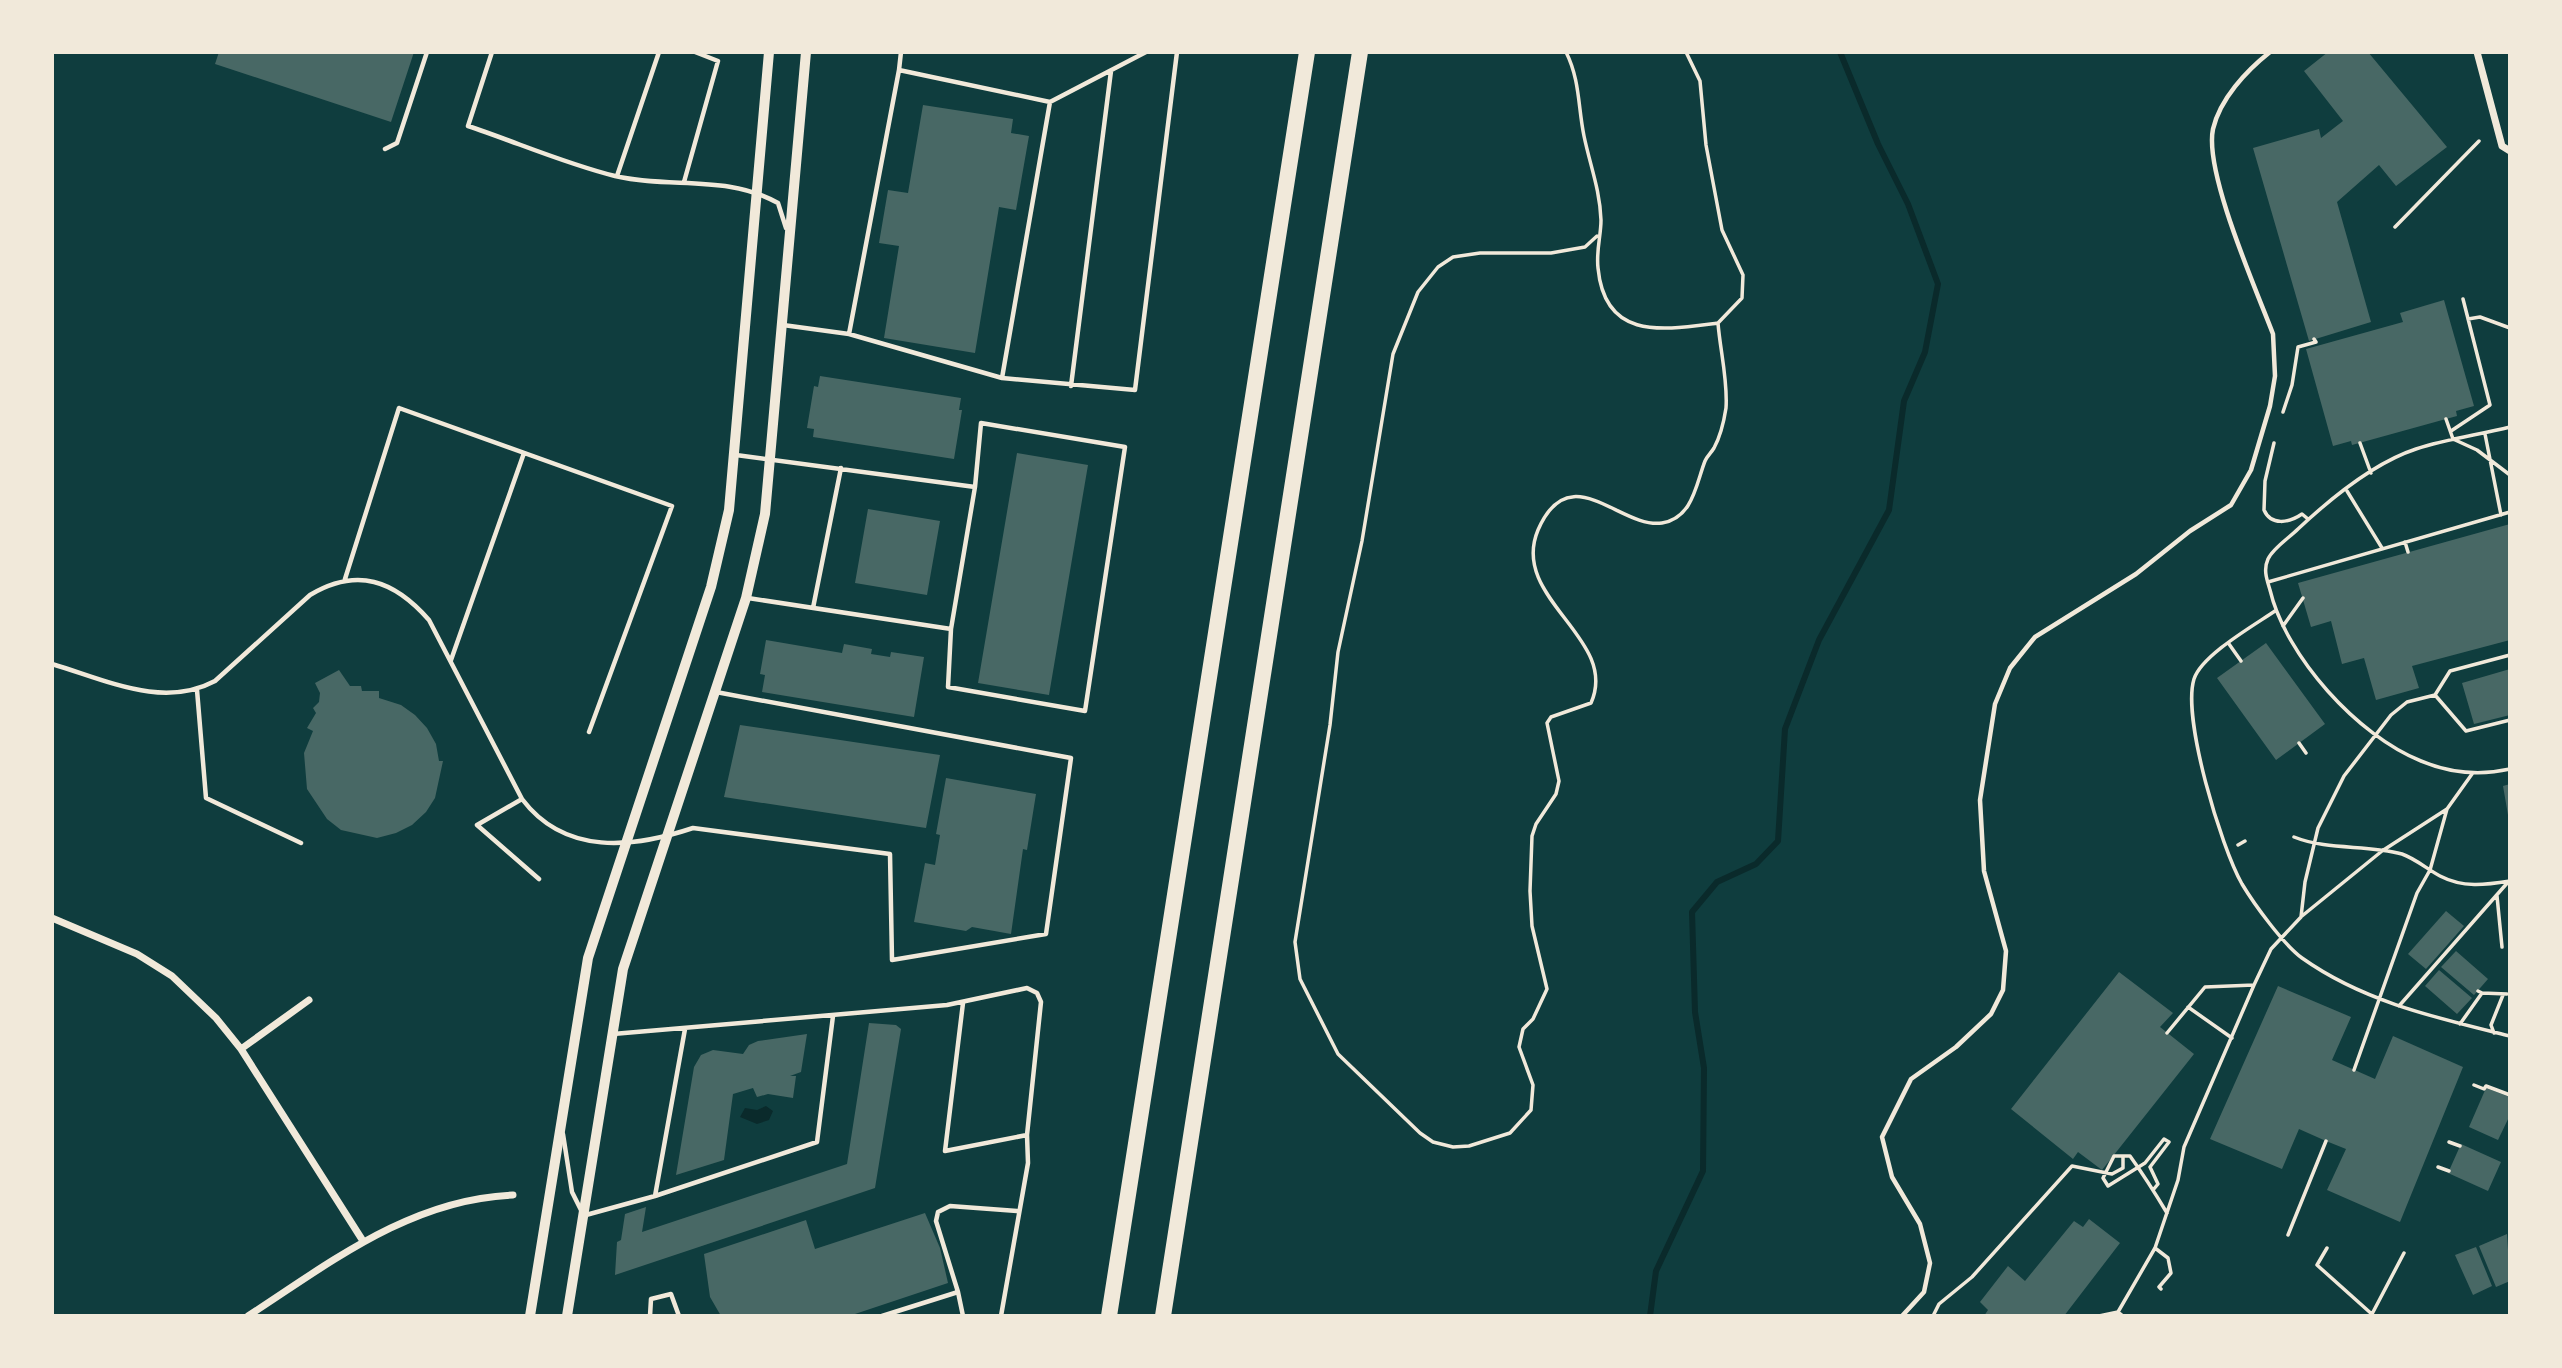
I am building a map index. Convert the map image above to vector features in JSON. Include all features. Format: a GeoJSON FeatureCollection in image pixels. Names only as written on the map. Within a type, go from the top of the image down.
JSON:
{"type":"FeatureCollection","features":[{"type":"Feature","properties":{"kind":"highway"},"geometry":{"type":"LineString","coordinates":[[1109,1315],[1307,52]]}},
{"type":"Feature","properties":{"kind":"highway"},"geometry":{"type":"LineString","coordinates":[[1163,1315],[1360,52]]}},
{"type":"Feature","properties":{"kind":"street"},"geometry":{"type":"LineString","coordinates":[[530,1315],[589,958],[710,587],[729,510],[736,455],[769,52]]}},
{"type":"Feature","properties":{"kind":"street"},"geometry":{"type":"LineString","coordinates":[[567,1315],[623,969],[746,598],[765,514],[806,52]]}},
{"type":"Feature","properties":{"kind":"street"},"geometry":{"type":"LineString","coordinates":[[2477,52],[2502,146],[2510,151]]}},
{"type":"Feature","properties":{"kind":"street"},"geometry":{"type":"LineString","coordinates":[[52,918],[137,954],[172,976],[216,1018],[241,1049],[363,1241]]}},
{"type":"Feature","properties":{"kind":"street"},"geometry":{"type":"LineString","coordinates":[[241,1049],[309,1000]]}},
{"type":"Feature","properties":{"kind":"street"},"geometry":{"type":"LineString","coordinates":[[248,1315],[363,1241],[438,1207],[482,1196],[513,1195]]}},
{"type":"Feature","properties":{"kind":"lane"},"geometry":{"type":"LineString","coordinates":[[385,149],[397,143],[427,52]]}},
{"type":"Feature","properties":{"kind":"lane"},"geometry":{"type":"LineString","coordinates":[[492,52],[468,126],[617,176],[732,185],[757,191],[778,203],[789,235]]}},
{"type":"Feature","properties":{"kind":"lane"},"geometry":{"type":"LineString","coordinates":[[617,176],[659,52]]}},
{"type":"Feature","properties":{"kind":"lane"},"geometry":{"type":"LineString","coordinates":[[684,182],[718,61],[695,52]]}},
{"type":"Feature","properties":{"kind":"lane"},"geometry":{"type":"LineString","coordinates":[[849,334],[901,52]]}},
{"type":"Feature","properties":{"kind":"lane"},"geometry":{"type":"LineString","coordinates":[[899,70],[1050,102],[1146,52]]}},
{"type":"Feature","properties":{"kind":"lane"},"geometry":{"type":"LineString","coordinates":[[783,325],[849,334],[1002,378],[1135,390],[1177,52]]}},
{"type":"Feature","properties":{"kind":"lane"},"geometry":{"type":"LineString","coordinates":[[1902,1315],[1924,1292],[1930,1263],[1920,1224],[1892,1177],[1882,1138],[1911,1079],[1956,1047],[1991,1014],[2003,990],[2006,951],[1984,871],[1980,800],[1997,697],[2010,668],[2035,637],[2136,574],[2190,531],[2231,505],[2251,470],[2270,406],[2276,351],[2273,334],[2219,186],[2212,158],[2213,129],[2224,102],[2270,52]]}},
{"type":"Feature","properties":{"kind":"lane"},"geometry":{"type":"LineString","coordinates":[[1071,386],[1111,71]]}},
{"type":"Feature","properties":{"kind":"lane"},"geometry":{"type":"LineString","coordinates":[[1002,378],[1050,102]]}},
{"type":"Feature","properties":{"kind":"lane"},"geometry":{"type":"LineString","coordinates":[[345,579],[398,408],[672,506],[589,732]]}},
{"type":"Feature","properties":{"kind":"lane"},"geometry":{"type":"LineString","coordinates":[[981,423],[1125,447],[1085,711],[948,687],[951,629],[975,487],[981,423]]}},
{"type":"Feature","properties":{"kind":"lane"},"geometry":{"type":"LineString","coordinates":[[451,662],[524,453]]}},
{"type":"Feature","properties":{"kind":"lane"},"geometry":{"type":"LineString","coordinates":[[736,455],[975,487]]}},
{"type":"Feature","properties":{"kind":"lane"},"geometry":{"type":"LineString","coordinates":[[813,608],[841,468]]}},
{"type":"Feature","properties":{"kind":"lane"},"geometry":{"type":"LineString","coordinates":[[52,664],[150,692],[175,695],[197,691],[232,666],[310,595],[345,579],[383,584],[415,604],[429,620],[522,799],[535,816],[547,825],[602,845],[665,838],[693,828],[890,855],[892,960],[1046,934],[1071,758],[714,692]]}},
{"type":"Feature","properties":{"kind":"lane"},"geometry":{"type":"LineString","coordinates":[[746,598],[951,629]]}},
{"type":"Feature","properties":{"kind":"lane"},"geometry":{"type":"LineString","coordinates":[[197,691],[206,798],[301,843]]}},
{"type":"Feature","properties":{"kind":"lane"},"geometry":{"type":"LineString","coordinates":[[522,799],[477,825],[539,879]]}},
{"type":"Feature","properties":{"kind":"lane"},"geometry":{"type":"LineString","coordinates":[[611,1034],[963,1003],[1027,988],[1037,993],[1041,1002],[1027,1135],[1028,1163],[1017,1211],[1001,1315]]}},
{"type":"Feature","properties":{"kind":"lane"},"geometry":{"type":"LineString","coordinates":[[963,1003],[945,1151],[1027,1135]]}},
{"type":"Feature","properties":{"kind":"lane"},"geometry":{"type":"LineString","coordinates":[[561,1119],[572,1192],[583,1216],[656,1196],[817,1142],[833,1016]]}},
{"type":"Feature","properties":{"kind":"lane"},"geometry":{"type":"LineString","coordinates":[[656,1196],[685,1029]]}},
{"type":"Feature","properties":{"kind":"lane"},"geometry":{"type":"LineString","coordinates":[[963,1315],[936,1221],[938,1212],[950,1206],[1017,1211]]}},
{"type":"Feature","properties":{"kind":"lane"},"geometry":{"type":"LineString","coordinates":[[882,1315],[957,1292]]}},
{"type":"Feature","properties":{"kind":"lane"},"geometry":{"type":"LineString","coordinates":[[650,1315],[651,1299],[671,1294],[679,1315]]}},
{"type":"Feature","properties":{"kind":"path"},"geometry":{"type":"LineString","coordinates":[[1566,52],[1580,93],[1584,134],[1600,192],[1601,225],[1597,236],[1600,281],[1606,304],[1615,313],[1641,326],[1657,327],[1718,323],[1742,298],[1744,275],[1722,230],[1706,145],[1700,81],[1686,52]]}},
{"type":"Feature","properties":{"kind":"path"},"geometry":{"type":"LineString","coordinates":[[2395,227],[2479,141]]}},
{"type":"Feature","properties":{"kind":"path"},"geometry":{"type":"LineString","coordinates":[[1597,236],[1585,247],[1551,253],[1480,253],[1453,257],[1437,267],[1418,292],[1393,354],[1362,541],[1338,652],[1330,725],[1295,942],[1300,979],[1338,1054],[1433,1142],[1453,1147],[1496,1139],[1510,1133],[1531,1110],[1533,1084],[1519,1047],[1523,1029],[1533,1019],[1547,989],[1545,969],[1534,938],[1531,891],[1532,836],[1536,824],[1556,794],[1559,781],[1547,723],[1550,717],[1591,703],[1597,691],[1594,666],[1585,644],[1559,613],[1540,579],[1535,559],[1538,531],[1560,503],[1573,498],[1592,498],[1648,523],[1664,523],[1689,506],[1724,419],[1726,405],[1718,323]]}},
{"type":"Feature","properties":{"kind":"path"},"geometry":{"type":"LineString","coordinates":[[2451,431],[2490,405],[2463,299]]}},
{"type":"Feature","properties":{"kind":"path"},"geometry":{"type":"LineString","coordinates":[[2468,319],[2480,317],[2510,328]]}},
{"type":"Feature","properties":{"kind":"path"},"geometry":{"type":"LineString","coordinates":[[2281,418],[2292,385],[2298,347],[2316,342],[2315,339]]}},
{"type":"Feature","properties":{"kind":"path"},"geometry":{"type":"LineString","coordinates":[[2446,419],[2453,439],[2490,459],[2510,475]]}},
{"type":"Feature","properties":{"kind":"path"},"geometry":{"type":"LineString","coordinates":[[2510,427],[2415,449],[2385,462],[2308,519],[2269,557],[2265,569],[2275,611],[2283,626],[2313,671],[2343,707],[2374,734],[2419,761],[2445,769],[2472,773],[2510,769]]}},
{"type":"Feature","properties":{"kind":"path"},"geometry":{"type":"LineString","coordinates":[[2484,434],[2501,515]]}},
{"type":"Feature","properties":{"kind":"path"},"geometry":{"type":"LineString","coordinates":[[2275,437],[2265,481],[2264,510],[2274,520],[2291,522],[2302,514],[2308,519]]}},
{"type":"Feature","properties":{"kind":"path"},"geometry":{"type":"LineString","coordinates":[[2360,443],[2371,473]]}},
{"type":"Feature","properties":{"kind":"path"},"geometry":{"type":"LineString","coordinates":[[2347,491],[2382,549]]}},
{"type":"Feature","properties":{"kind":"path"},"geometry":{"type":"LineString","coordinates":[[2268,582],[2510,512]]}},
{"type":"Feature","properties":{"kind":"path"},"geometry":{"type":"LineString","coordinates":[[2405,542],[2408,552]]}},
{"type":"Feature","properties":{"kind":"path"},"geometry":{"type":"LineString","coordinates":[[2283,626],[2303,598]]}},
{"type":"Feature","properties":{"kind":"path"},"geometry":{"type":"LineString","coordinates":[[2275,611],[2202,664],[2194,680],[2194,726],[2210,804],[2242,883],[2299,955],[2337,981],[2399,1006],[2510,1036]]}},
{"type":"Feature","properties":{"kind":"path"},"geometry":{"type":"LineString","coordinates":[[2229,644],[2241,660]]}},
{"type":"Feature","properties":{"kind":"path"},"geometry":{"type":"LineString","coordinates":[[2301,917],[2305,882],[2318,828],[2344,776],[2374,734],[2407,702],[2435,695],[2450,671],[2510,654]]}},
{"type":"Feature","properties":{"kind":"path"},"geometry":{"type":"LineString","coordinates":[[2435,695],[2466,731],[2499,720],[2510,720]]}},
{"type":"Feature","properties":{"kind":"path"},"geometry":{"type":"LineString","coordinates":[[2299,743],[2306,753]]}},
{"type":"Feature","properties":{"kind":"path"},"geometry":{"type":"LineString","coordinates":[[2102,1315],[2120,1314],[2155,1248],[2184,1147],[2271,949],[2301,917],[2382,851],[2446,809],[2472,773]]}},
{"type":"Feature","properties":{"kind":"path"},"geometry":{"type":"LineString","coordinates":[[2354,1070],[2417,893],[2430,870],[2446,809]]}},
{"type":"Feature","properties":{"kind":"path"},"geometry":{"type":"LineString","coordinates":[[2294,837],[2314,845],[2382,851],[2409,857],[2460,883],[2479,886],[2509,881]]}},
{"type":"Feature","properties":{"kind":"path"},"geometry":{"type":"LineString","coordinates":[[2238,845],[2245,841]]}},
{"type":"Feature","properties":{"kind":"path"},"geometry":{"type":"LineString","coordinates":[[2399,1006],[2509,881]]}},
{"type":"Feature","properties":{"kind":"path"},"geometry":{"type":"LineString","coordinates":[[2497,895],[2502,947]]}},
{"type":"Feature","properties":{"kind":"path"},"geometry":{"type":"LineString","coordinates":[[2167,1033],[2205,987],[2255,985]]}},
{"type":"Feature","properties":{"kind":"path"},"geometry":{"type":"LineString","coordinates":[[2460,1024],[2465,1009],[2480,992],[2505,994],[2491,1025],[2494,1032]]}},
{"type":"Feature","properties":{"kind":"path"},"geometry":{"type":"LineString","coordinates":[[2188,1007],[2232,1038]]}},
{"type":"Feature","properties":{"kind":"path"},"geometry":{"type":"LineString","coordinates":[[2474,1085],[2510,1095]]}},
{"type":"Feature","properties":{"kind":"path"},"geometry":{"type":"LineString","coordinates":[[2153,1190],[2158,1184],[2150,1167],[2169,1142],[2164,1139],[2139,1167],[2108,1186],[2103,1178],[2115,1156],[2130,1156],[2139,1167],[2153,1190],[2167,1213]]}},
{"type":"Feature","properties":{"kind":"path"},"geometry":{"type":"LineString","coordinates":[[2288,1235],[2326,1141]]}},
{"type":"Feature","properties":{"kind":"path"},"geometry":{"type":"LineString","coordinates":[[2449,1142],[2460,1146]]}},
{"type":"Feature","properties":{"kind":"path"},"geometry":{"type":"LineString","coordinates":[[1933,1315],[1939,1304],[1972,1278],[2072,1166],[2112,1174],[2123,1168],[2123,1156]]}},
{"type":"Feature","properties":{"kind":"path"},"geometry":{"type":"LineString","coordinates":[[2438,1167],[2449,1171]]}},
{"type":"Feature","properties":{"kind":"path"},"geometry":{"type":"LineString","coordinates":[[2155,1248],[2168,1258],[2171,1273],[2159,1287],[2161,1289]]}},
{"type":"Feature","properties":{"kind":"path"},"geometry":{"type":"LineString","coordinates":[[2311,1271],[2327,1248]]}},
{"type":"Feature","properties":{"kind":"path"},"geometry":{"type":"LineString","coordinates":[[2317,1265],[2373,1315],[2404,1253]]}},
{"type":"Feature","properties":{"kind":"water"},"geometry":{"type":"Polygon","coordinates":[[[766,1106],[773,1111],[769,1120],[757,1124],[740,1117],[745,1108],[757,1110],[766,1106]]]}},
{"type":"Feature","properties":{"kind":"building"},"geometry":{"type":"Polygon","coordinates":[[[219,52],[414,52],[391,122],[215,64],[219,52]]]}},
{"type":"Feature","properties":{"kind":"building"},"geometry":{"type":"Polygon","coordinates":[[[2328,52],[2368,52],[2447,147],[2396,186],[2379,165],[2337,202],[2371,322],[2309,341],[2253,148],[2319,129],[2321,138],[2343,121],[2304,71],[2328,52]]]}},
{"type":"Feature","properties":{"kind":"building"},"geometry":{"type":"Polygon","coordinates":[[[923,105],[1013,119],[1011,133],[1029,136],[1016,210],[999,207],[975,353],[884,338],[899,246],[879,243],[888,190],[908,193],[923,105]]]}},
{"type":"Feature","properties":{"kind":"building"},"geometry":{"type":"Polygon","coordinates":[[[2444,300],[2474,406],[2456,411],[2457,416],[2352,445],[2351,441],[2333,446],[2306,349],[2403,322],[2400,313],[2444,300]]]}},
{"type":"Feature","properties":{"kind":"building"},"geometry":{"type":"Polygon","coordinates":[[[820,376],[961,398],[959,410],[962,410],[954,459],[813,437],[814,429],[807,428],[814,386],[818,387],[820,376]]]}},
{"type":"Feature","properties":{"kind":"building"},"geometry":{"type":"Polygon","coordinates":[[[1017,453],[1088,465],[1049,695],[978,683],[1017,453]]]}},
{"type":"Feature","properties":{"kind":"building"},"geometry":{"type":"Polygon","coordinates":[[[868,509],[940,521],[927,595],[855,583],[868,509]]]}},
{"type":"Feature","properties":{"kind":"building"},"geometry":{"type":"Polygon","coordinates":[[[2510,524],[2510,640],[2412,666],[2419,688],[2376,700],[2364,658],[2342,664],[2331,621],[2311,627],[2298,583],[2510,524]]]}},
{"type":"Feature","properties":{"kind":"building"},"geometry":{"type":"Polygon","coordinates":[[[766,640],[842,653],[844,644],[872,649],[871,654],[890,657],[891,652],[924,657],[914,717],[762,692],[765,675],[760,674],[766,640]]]}},
{"type":"Feature","properties":{"kind":"building"},"geometry":{"type":"Polygon","coordinates":[[[2266,643],[2325,724],[2276,760],[2217,678],[2266,643]]]}},
{"type":"Feature","properties":{"kind":"building"},"geometry":{"type":"Polygon","coordinates":[[[2510,669],[2510,715],[2474,724],[2462,683],[2510,669]]]}},
{"type":"Feature","properties":{"kind":"building"},"geometry":{"type":"Polygon","coordinates":[[[339,670],[350,686],[361,686],[362,691],[379,691],[379,698],[401,705],[415,715],[427,728],[436,744],[439,761],[443,761],[435,798],[426,812],[412,825],[396,833],[377,838],[341,830],[327,819],[307,789],[304,753],[313,731],[307,728],[316,713],[313,708],[319,702],[320,693],[315,683],[339,670]]]}},
{"type":"Feature","properties":{"kind":"building"},"geometry":{"type":"Polygon","coordinates":[[[740,725],[940,755],[926,828],[724,797],[740,725]]]}},
{"type":"Feature","properties":{"kind":"building"},"geometry":{"type":"Polygon","coordinates":[[[946,778],[1036,794],[1027,850],[1023,849],[1011,934],[972,927],[966,931],[914,922],[925,863],[935,865],[940,835],[936,834],[946,778]]]}},
{"type":"Feature","properties":{"kind":"building"},"geometry":{"type":"Polygon","coordinates":[[[2510,784],[2510,815],[2508,815],[2503,786],[2510,784]]]}},
{"type":"Feature","properties":{"kind":"building"},"geometry":{"type":"Polygon","coordinates":[[[2446,911],[2464,926],[2426,969],[2408,954],[2446,911]]]}},
{"type":"Feature","properties":{"kind":"building"},"geometry":{"type":"Polygon","coordinates":[[[2456,951],[2488,979],[2474,995],[2441,967],[2456,951]]]}},
{"type":"Feature","properties":{"kind":"building"},"geometry":{"type":"Polygon","coordinates":[[[2439,970],[2472,998],[2457,1014],[2425,986],[2439,970]]]}},
{"type":"Feature","properties":{"kind":"building"},"geometry":{"type":"Polygon","coordinates":[[[2119,972],[2173,1013],[2160,1027],[2194,1054],[2102,1170],[2078,1152],[2073,1159],[2011,1109],[2119,972]]]}},
{"type":"Feature","properties":{"kind":"building"},"geometry":{"type":"Polygon","coordinates":[[[2278,986],[2351,1017],[2332,1060],[2375,1079],[2393,1036],[2463,1067],[2400,1222],[2327,1190],[2346,1149],[2299,1129],[2282,1169],[2210,1139],[2278,986]]]}},
{"type":"Feature","properties":{"kind":"building"},"geometry":{"type":"Polygon","coordinates":[[[869,1023],[896,1025],[901,1029],[875,1188],[615,1275],[617,1242],[621,1240],[625,1214],[646,1207],[642,1232],[847,1164],[869,1023]]]}},
{"type":"Feature","properties":{"kind":"building"},"geometry":{"type":"Polygon","coordinates":[[[807,1034],[801,1072],[790,1076],[796,1076],[793,1098],[768,1094],[757,1097],[753,1088],[733,1094],[724,1160],[676,1175],[694,1067],[701,1055],[713,1050],[743,1054],[749,1045],[758,1041],[807,1034]]]}},
{"type":"Feature","properties":{"kind":"building"},"geometry":{"type":"Polygon","coordinates":[[[2486,1088],[2510,1097],[2510,1115],[2498,1140],[2469,1127],[2486,1088]]]}},
{"type":"Feature","properties":{"kind":"building"},"geometry":{"type":"Polygon","coordinates":[[[2461,1144],[2501,1162],[2488,1191],[2448,1173],[2461,1144]]]}},
{"type":"Feature","properties":{"kind":"building"},"geometry":{"type":"Polygon","coordinates":[[[925,1213],[940,1248],[948,1283],[849,1316],[721,1316],[710,1297],[704,1254],[806,1220],[815,1249],[925,1213]]]}},
{"type":"Feature","properties":{"kind":"building"},"geometry":{"type":"Polygon","coordinates":[[[2089,1219],[2120,1243],[2064,1316],[1984,1316],[1988,1310],[1980,1302],[2008,1266],[2025,1281],[2074,1221],[2083,1227],[2089,1219]]]}},
{"type":"Feature","properties":{"kind":"building"},"geometry":{"type":"Polygon","coordinates":[[[2507,1234],[2510,1281],[2496,1287],[2479,1246],[2507,1234]]]}},
{"type":"Feature","properties":{"kind":"building"},"geometry":{"type":"Polygon","coordinates":[[[2476,1247],[2492,1286],[2473,1295],[2455,1255],[2476,1247]]]}},
{"type":"Feature","properties":{"kind":"waterway"},"geometry":{"type":"LineString","coordinates":[[1650,1316],[1656,1271],[1703,1171],[1704,1068],[1695,1012],[1692,912],[1717,882],[1756,864],[1778,841],[1785,729],[1819,640],[1889,510],[1904,401],[1925,352],[1938,284],[1908,204],[1878,144],[1840,52]]}}]}
